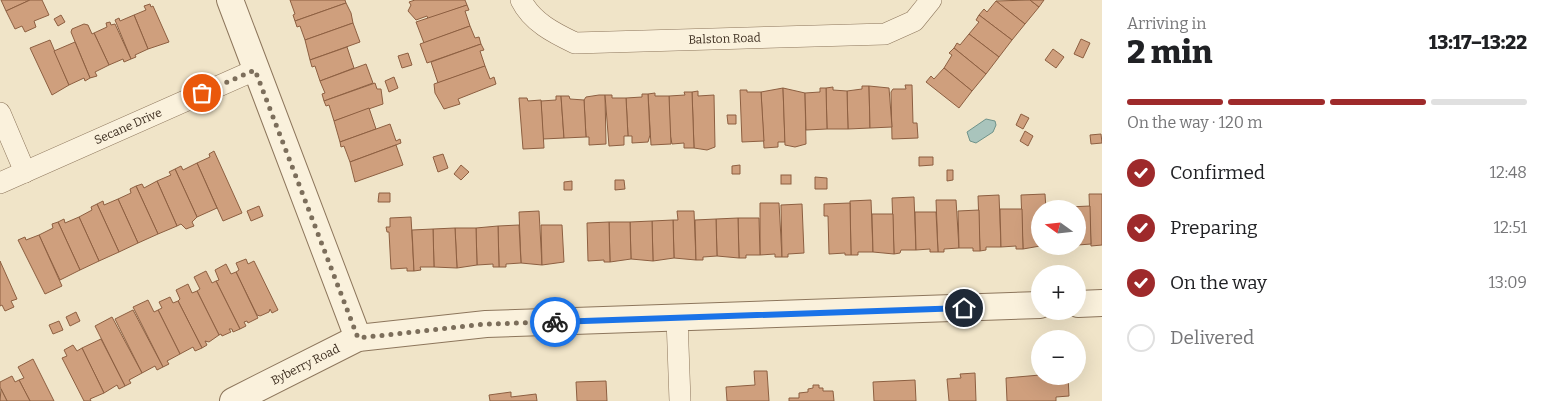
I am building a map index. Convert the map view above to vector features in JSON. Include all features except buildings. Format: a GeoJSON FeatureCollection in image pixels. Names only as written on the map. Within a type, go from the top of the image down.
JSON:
{"type":"FeatureCollection","features":[{"type":"Feature","properties":{"kind":"street"},"geometry":{"type":"LineString","coordinates":[[230,0],[358,338]]}},
{"type":"Feature","properties":{"kind":"street","name":"Balston Road"},"geometry":{"type":"LineString","coordinates":[[521,0],[526,10],[548,30],[575,43],[886,34],[914,21],[931,0]]}},
{"type":"Feature","properties":{"kind":"street","name":"Secane Drive"},"geometry":{"type":"LineString","coordinates":[[0,183],[255,70]]}},
{"type":"Feature","properties":{"kind":"street"},"geometry":{"type":"LineString","coordinates":[[0,113],[25,172]]}},
{"type":"Feature","properties":{"kind":"street"},"geometry":{"type":"LineString","coordinates":[[1086,304],[1102,303]]}},
{"type":"Feature","properties":{"kind":"street","name":"Byberry Road"},"geometry":{"type":"LineString","coordinates":[[233,401],[358,338],[486,324],[1031,305]]}},
{"type":"Feature","properties":{"kind":"street"},"geometry":{"type":"LineString","coordinates":[[677,318],[680,401]]}},
{"type":"Feature","properties":{"kind":"water"},"geometry":{"type":"Polygon","coordinates":[[[986,119],[995,121],[996,125],[993,132],[976,143],[970,141],[967,132],[986,119]]]}},
{"type":"Feature","properties":{"kind":"way so far"},"geometry":{"type":"LineString","coordinates":[[202,93],[255,70],[358,338],[486,324],[555,322]]}},
{"type":"Feature","properties":{"kind":"route"},"geometry":{"type":"LineString","coordinates":[[555,322],[964,308]]}}]}
